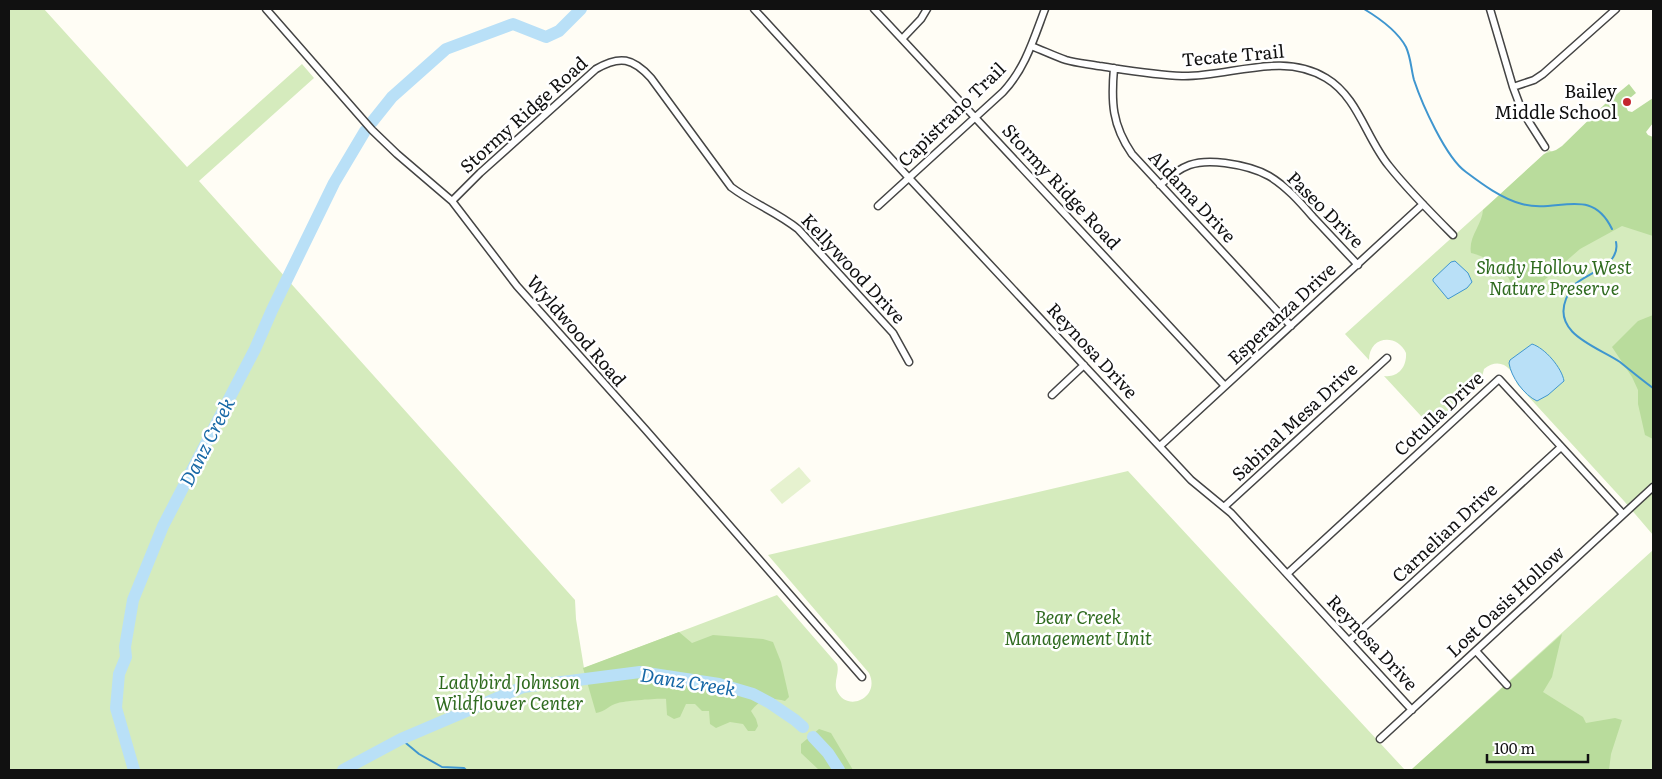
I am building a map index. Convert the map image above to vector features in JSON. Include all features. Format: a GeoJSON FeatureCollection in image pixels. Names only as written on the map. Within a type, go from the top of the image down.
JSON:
{"type":"FeatureCollection","features":[{"type":"Feature","properties":{"kind":"street","name":"Wyldwood Road"},"geometry":{"type":"LineString","coordinates":[[266,9],[372,130],[452,201],[517,286],[862,676]]}},
{"type":"Feature","properties":{"kind":"street","name":"Reynosa Drive"},"geometry":{"type":"LineString","coordinates":[[754,9],[1195,484],[1224,507],[1412,710]]}},
{"type":"Feature","properties":{"kind":"street","name":"Stormy Ridge Road"},"geometry":{"type":"LineString","coordinates":[[874,9],[1225,386]]}},
{"type":"Feature","properties":{"kind":"street"},"geometry":{"type":"LineString","coordinates":[[902,38],[921,19],[927,9]]}},
{"type":"Feature","properties":{"kind":"street","name":"Capistrano Trail"},"geometry":{"type":"LineString","coordinates":[[878,206],[1014,80],[1023,65],[1044,9]]}},
{"type":"Feature","properties":{"kind":"street"},"geometry":{"type":"LineString","coordinates":[[1490,9],[1522,111],[1545,147]]}},
{"type":"Feature","properties":{"kind":"street"},"geometry":{"type":"LineString","coordinates":[[1513,87],[1534,80],[1543,74],[1616,9]]}},
{"type":"Feature","properties":{"kind":"street","name":"Tecate Trail"},"geometry":{"type":"LineString","coordinates":[[1031,46],[1068,60],[1181,76],[1216,75],[1262,66],[1285,65],[1298,66],[1326,77],[1351,101],[1368,136],[1388,165],[1453,236]]}},
{"type":"Feature","properties":{"kind":"street","name":"Stormy Ridge Road"},"geometry":{"type":"LineString","coordinates":[[452,201],[480,173],[596,69],[605,64],[622,60]]}},
{"type":"Feature","properties":{"kind":"street","name":"Kellywood Drive"},"geometry":{"type":"LineString","coordinates":[[622,60],[636,64],[650,78],[731,187],[747,200],[790,223],[821,252],[893,333],[909,362]]}},
{"type":"Feature","properties":{"kind":"street","name":"Aldama Drive"},"geometry":{"type":"LineString","coordinates":[[1114,68],[1112,98],[1117,126],[1132,154],[1291,326]]}},
{"type":"Feature","properties":{"kind":"street","name":"Paseo Drive"},"geometry":{"type":"LineString","coordinates":[[1160,185],[1178,169],[1203,161],[1235,164],[1258,171],[1277,181],[1293,195],[1358,265]]}},
{"type":"Feature","properties":{"kind":"street","name":"Esperanza Drive"},"geometry":{"type":"LineString","coordinates":[[1160,446],[1423,204]]}},
{"type":"Feature","properties":{"kind":"street","name":"Sabinal Mesa Drive"},"geometry":{"type":"LineString","coordinates":[[1224,507],[1387,358]]}},
{"type":"Feature","properties":{"kind":"street"},"geometry":{"type":"LineString","coordinates":[[1052,394],[1084,365]]}},
{"type":"Feature","properties":{"kind":"street","name":"Cotulla Drive"},"geometry":{"type":"LineString","coordinates":[[1287,574],[1499,379],[1623,514]]}},
{"type":"Feature","properties":{"kind":"street","name":"Carnelian Drive"},"geometry":{"type":"LineString","coordinates":[[1349,641],[1561,447]]}},
{"type":"Feature","properties":{"kind":"street","name":"Lost Oasis Hollow"},"geometry":{"type":"LineString","coordinates":[[1380,739],[1653,487]]}},
{"type":"Feature","properties":{"kind":"street"},"geometry":{"type":"LineString","coordinates":[[1476,651],[1507,685]]}},
{"type":"Feature","properties":{"kind":"green space"},"geometry":{"type":"Polygon","coordinates":[[[9,9],[44,9],[187,167],[302,64],[314,78],[199,181],[575,600],[576,619],[584,668],[777,595],[837,664],[836,687],[842,698],[855,702],[861,700],[870,689],[869,673],[768,555],[1128,471],[1405,770],[9,770],[9,9]]]}},
{"type":"Feature","properties":{"kind":"green space"},"geometry":{"type":"Polygon","coordinates":[[[1629,84],[1636,93],[1624,103],[1628,111],[1632,112],[1653,98],[1653,123],[1646,132],[1653,137],[1653,236],[1622,226],[1580,249],[1525,297],[1509,295],[1510,280],[1502,269],[1490,260],[1471,253],[1471,242],[1483,210],[1544,154],[1562,146],[1605,104],[1629,84]]]}},
{"type":"Feature","properties":{"kind":"green space","name":"Shady Hollow West Nature Preserve"},"geometry":{"type":"Polygon","coordinates":[[[1549,150],[1582,168],[1653,182],[1653,535],[1517,384],[1512,373],[1505,366],[1495,364],[1484,369],[1480,385],[1433,429],[1384,376],[1393,375],[1401,371],[1406,358],[1406,353],[1402,347],[1390,340],[1378,342],[1370,352],[1369,360],[1345,334],[1549,150]]]}},
{"type":"Feature","properties":{"kind":"green space"},"geometry":{"type":"Polygon","coordinates":[[[1653,315],[1653,439],[1645,435],[1638,404],[1638,390],[1632,377],[1612,347],[1638,321],[1653,315]]]}},
{"type":"Feature","properties":{"kind":"green space"},"geometry":{"type":"Polygon","coordinates":[[[799,467],[811,481],[782,504],[770,490],[799,467]]]}},
{"type":"Feature","properties":{"kind":"green space"},"geometry":{"type":"Polygon","coordinates":[[[1653,550],[1653,770],[1411,770],[1653,550]]]}},
{"type":"Feature","properties":{"kind":"green space"},"geometry":{"type":"Polygon","coordinates":[[[679,632],[692,643],[713,635],[763,639],[773,642],[781,662],[789,697],[785,701],[766,699],[755,706],[751,711],[758,726],[755,731],[748,731],[743,724],[730,722],[716,728],[710,724],[709,711],[702,711],[695,704],[686,704],[680,717],[674,719],[667,715],[666,699],[622,702],[596,713],[583,668],[679,632]]]}},
{"type":"Feature","properties":{"kind":"green space"},"geometry":{"type":"Polygon","coordinates":[[[1562,634],[1552,677],[1543,692],[1583,717],[1586,723],[1615,718],[1622,720],[1611,754],[1609,770],[1411,770],[1562,634]]]}},
{"type":"Feature","properties":{"kind":"green space"},"geometry":{"type":"Polygon","coordinates":[[[819,729],[831,733],[853,770],[819,770],[801,753],[801,744],[819,729]]]}},
{"type":"Feature","properties":{"kind":"water"},"geometry":{"type":"Polygon","coordinates":[[[1455,261],[1468,273],[1472,282],[1467,288],[1448,299],[1433,279],[1451,262],[1455,261]]]}},
{"type":"Feature","properties":{"kind":"water"},"geometry":{"type":"Polygon","coordinates":[[[1532,344],[1552,359],[1560,370],[1564,381],[1548,395],[1537,401],[1519,385],[1512,374],[1509,363],[1510,360],[1532,344]]]}},
{"type":"Feature","properties":{"kind":"waterway","name":"Danz Creek"},"geometry":{"type":"LineString","coordinates":[[372,122],[392,97],[446,49],[513,24],[546,37],[559,31],[581,9]]}},
{"type":"Feature","properties":{"kind":"waterway"},"geometry":{"type":"LineString","coordinates":[[1364,9],[1388,26],[1403,41],[1410,59],[1414,80],[1423,103],[1443,143],[1458,165],[1485,186],[1515,202],[1535,206],[1584,204],[1594,208],[1604,216],[1612,229]]}},
{"type":"Feature","properties":{"kind":"waterway","name":"Danz Creek"},"geometry":{"type":"LineString","coordinates":[[134,770],[116,708],[119,674],[126,657],[125,647],[133,600],[163,526],[255,349],[334,183],[365,131]]}},
{"type":"Feature","properties":{"kind":"waterway"},"geometry":{"type":"LineString","coordinates":[[1616,242],[1616,250],[1608,263],[1573,286],[1566,299],[1563,311],[1565,322],[1580,338],[1620,362],[1653,388]]}},
{"type":"Feature","properties":{"kind":"waterway","name":"Danz Creek"},"geometry":{"type":"LineString","coordinates":[[343,770],[401,739],[523,687],[640,672],[719,684],[753,694],[770,703],[803,727]]}},
{"type":"Feature","properties":{"kind":"waterway","name":"Danz Creek"},"geometry":{"type":"LineString","coordinates":[[813,737],[828,753],[839,770]]}},
{"type":"Feature","properties":{"kind":"waterway"},"geometry":{"type":"LineString","coordinates":[[401,739],[419,754],[442,767],[464,768],[466,770]]}},
{"type":"Feature","properties":{"kind":"place","name":"Bailey Middle School"},"geometry":{"type":"Point","coordinates":[1627,102]}},
{"type":"Feature","properties":{"kind":"park label","name":"Bear Creek Management Unit"},"geometry":{"type":"Point","coordinates":[1078,628]}},
{"type":"Feature","properties":{"kind":"park label","name":"Ladybird Johnson Wildflower Center"},"geometry":{"type":"Point","coordinates":[509,693]}}]}
